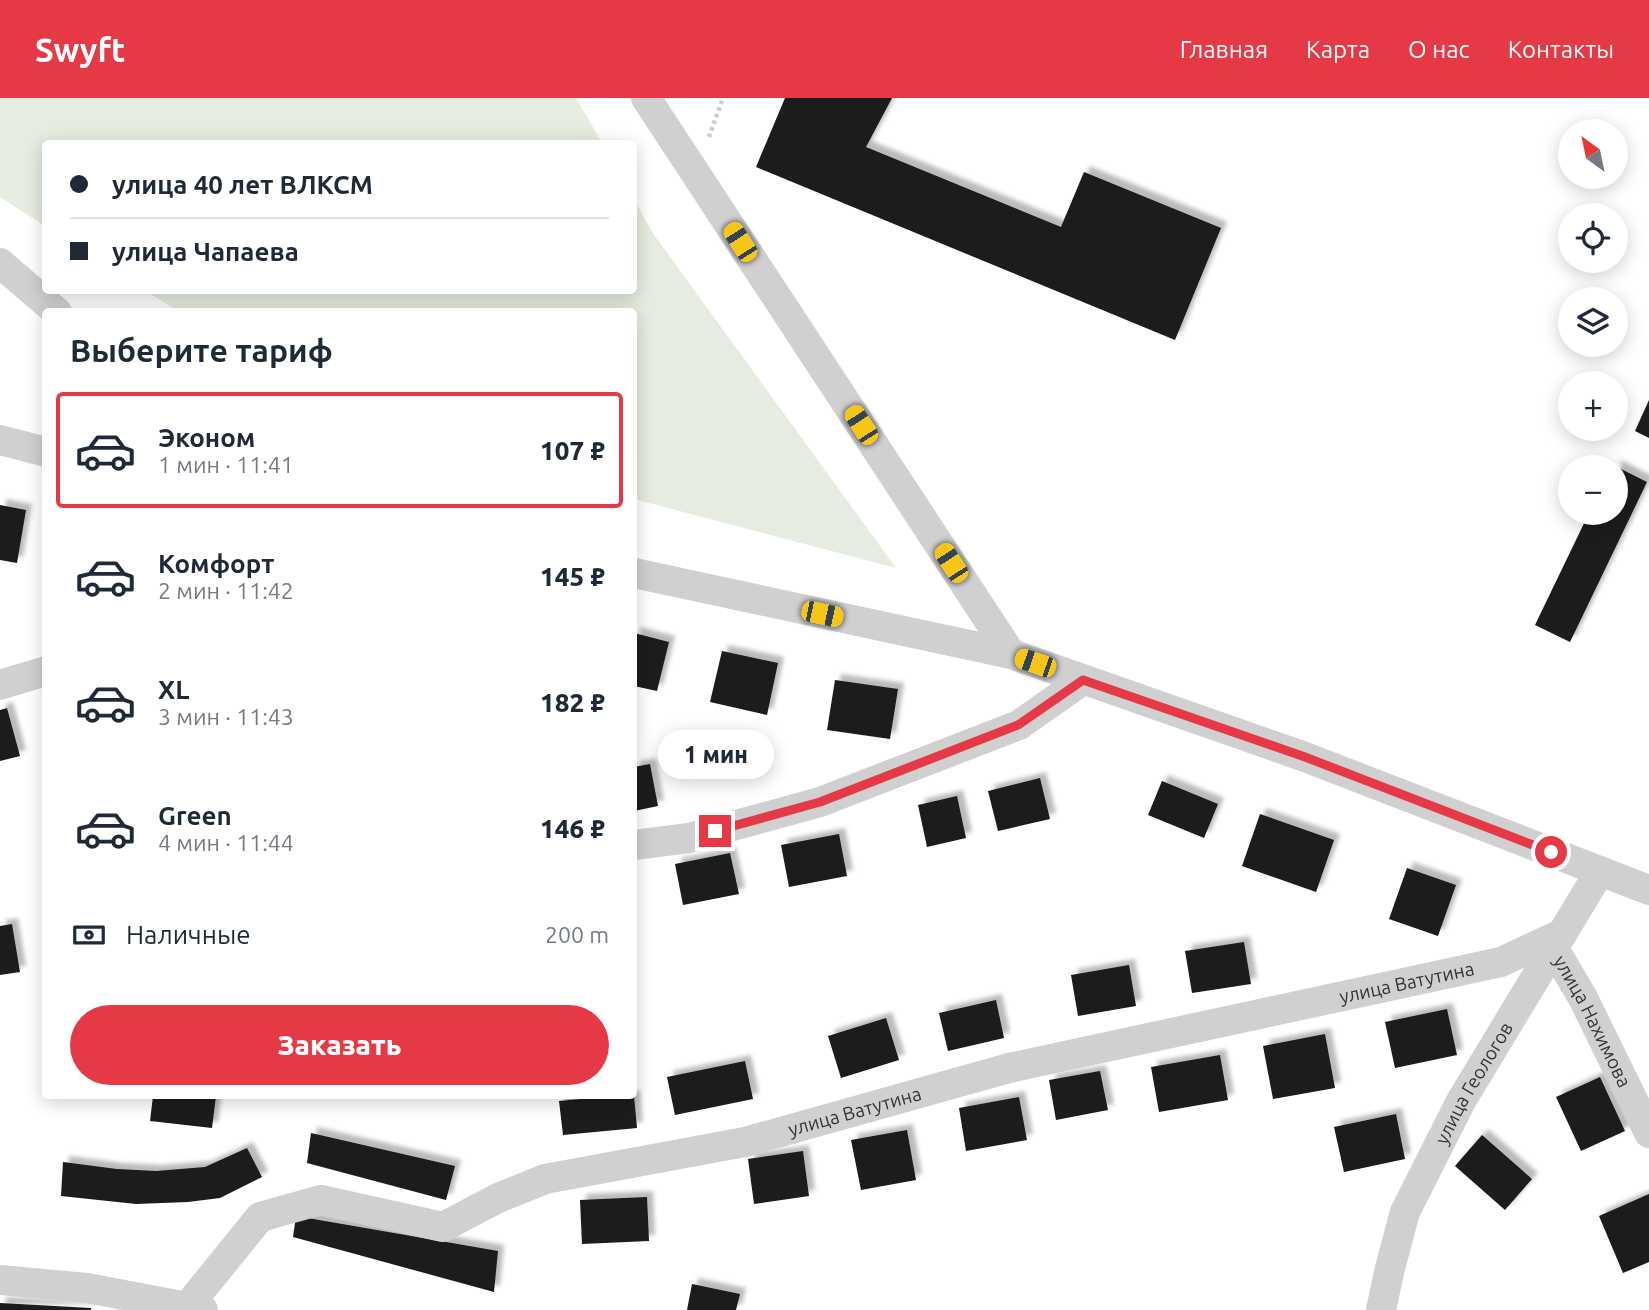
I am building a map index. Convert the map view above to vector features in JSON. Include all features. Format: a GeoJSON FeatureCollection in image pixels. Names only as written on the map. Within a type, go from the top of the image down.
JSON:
{"type":"FeatureCollection","features":[{"type":"Feature","properties":{"kind":"street"},"geometry":{"type":"LineString","coordinates":[[646,98],[1012,654]]}},
{"type":"Feature","properties":{"kind":"street"},"geometry":{"type":"LineString","coordinates":[[0,264],[52,308]]}},
{"type":"Feature","properties":{"kind":"street"},"geometry":{"type":"LineString","coordinates":[[0,440],[42,451]]}},
{"type":"Feature","properties":{"kind":"street"},"geometry":{"type":"LineString","coordinates":[[637,574],[1012,654],[1305,757],[1649,890]]}},
{"type":"Feature","properties":{"kind":"street"},"geometry":{"type":"LineString","coordinates":[[0,685],[42,672]]}},
{"type":"Feature","properties":{"kind":"street"},"geometry":{"type":"LineString","coordinates":[[637,845],[689,838],[820,802],[1018,725],[1083,680]]}},
{"type":"Feature","properties":{"kind":"street","name":"улица Геологов"},"geometry":{"type":"LineString","coordinates":[[1381,1310],[1405,1212],[1461,1101],[1600,871]]}},
{"type":"Feature","properties":{"kind":"street","name":"улица Нахимова"},"geometry":{"type":"LineString","coordinates":[[1559,941],[1583,998],[1649,1133]]}},
{"type":"Feature","properties":{"kind":"street","name":"улица Ватутина"},"geometry":{"type":"LineString","coordinates":[[196,1308],[260,1217],[321,1200],[443,1227],[498,1198],[545,1179],[745,1142],[1009,1068],[1501,962],[1559,941]]}},
{"type":"Feature","properties":{"kind":"street"},"geometry":{"type":"LineString","coordinates":[[0,1280],[88,1288],[196,1308]]}},
{"type":"Feature","properties":{"kind":"shaded area"},"geometry":{"type":"Polygon","coordinates":[[[0,98],[576,98],[600,140],[42,140],[42,224],[0,197],[0,98]]]}},
{"type":"Feature","properties":{"kind":"shaded area"},"geometry":{"type":"Polygon","coordinates":[[[637,204],[652,232],[896,568],[637,500],[637,308],[173,308],[151,294],[637,294],[637,204]]]}},
{"type":"Feature","properties":{"kind":"building"},"geometry":{"type":"Polygon","coordinates":[[[785,98],[892,98],[866,147],[1061,227],[1084,172],[1221,228],[1175,340],[756,167],[785,98]]]}},
{"type":"Feature","properties":{"kind":"building"},"geometry":{"type":"Polygon","coordinates":[[[1649,400],[1649,438],[1635,431],[1649,400]]]}},
{"type":"Feature","properties":{"kind":"building"},"geometry":{"type":"Polygon","coordinates":[[[1628,472],[1647,482],[1628,521],[1628,472]]]}},
{"type":"Feature","properties":{"kind":"building"},"geometry":{"type":"Polygon","coordinates":[[[0,505],[26,510],[17,563],[0,560],[0,505]]]}},
{"type":"Feature","properties":{"kind":"building"},"geometry":{"type":"Polygon","coordinates":[[[1583,525],[1626,525],[1570,642],[1535,625],[1583,525]]]}},
{"type":"Feature","properties":{"kind":"building"},"geometry":{"type":"Polygon","coordinates":[[[637,634],[669,642],[657,691],[637,687],[637,634]]]}},
{"type":"Feature","properties":{"kind":"building"},"geometry":{"type":"Polygon","coordinates":[[[722,651],[778,663],[767,715],[710,702],[722,651]]]}},
{"type":"Feature","properties":{"kind":"building"},"geometry":{"type":"Polygon","coordinates":[[[835,680],[898,689],[890,739],[827,730],[835,680]]]}},
{"type":"Feature","properties":{"kind":"building"},"geometry":{"type":"Polygon","coordinates":[[[7,708],[20,756],[0,761],[0,710],[7,708]]]}},
{"type":"Feature","properties":{"kind":"building"},"geometry":{"type":"Polygon","coordinates":[[[650,764],[658,806],[637,810],[637,766],[650,764]]]}},
{"type":"Feature","properties":{"kind":"building"},"geometry":{"type":"Polygon","coordinates":[[[1040,778],[1050,819],[998,831],[988,791],[1040,778]]]}},
{"type":"Feature","properties":{"kind":"building"},"geometry":{"type":"Polygon","coordinates":[[[1162,781],[1218,804],[1204,838],[1148,815],[1162,781]]]}},
{"type":"Feature","properties":{"kind":"building"},"geometry":{"type":"Polygon","coordinates":[[[957,796],[966,838],[927,847],[918,805],[957,796]]]}},
{"type":"Feature","properties":{"kind":"building"},"geometry":{"type":"Polygon","coordinates":[[[1260,814],[1334,840],[1316,892],[1242,866],[1260,814]]]}},
{"type":"Feature","properties":{"kind":"building"},"geometry":{"type":"Polygon","coordinates":[[[839,834],[847,876],[789,887],[781,845],[839,834]]]}},
{"type":"Feature","properties":{"kind":"building"},"geometry":{"type":"Polygon","coordinates":[[[730,853],[739,894],[683,905],[675,864],[730,853]]]}},
{"type":"Feature","properties":{"kind":"building"},"geometry":{"type":"Polygon","coordinates":[[[1407,868],[1456,885],[1438,936],[1389,919],[1407,868]]]}},
{"type":"Feature","properties":{"kind":"building"},"geometry":{"type":"Polygon","coordinates":[[[12,924],[20,972],[0,975],[0,926],[12,924]]]}},
{"type":"Feature","properties":{"kind":"building"},"geometry":{"type":"Polygon","coordinates":[[[1244,942],[1251,984],[1192,993],[1185,951],[1244,942]]]}},
{"type":"Feature","properties":{"kind":"building"},"geometry":{"type":"Polygon","coordinates":[[[1129,965],[1136,1006],[1078,1016],[1071,975],[1129,965]]]}},
{"type":"Feature","properties":{"kind":"building"},"geometry":{"type":"Polygon","coordinates":[[[996,1000],[1004,1038],[948,1051],[939,1013],[996,1000]]]}},
{"type":"Feature","properties":{"kind":"building"},"geometry":{"type":"Polygon","coordinates":[[[1447,1009],[1457,1055],[1395,1068],[1385,1022],[1447,1009]]]}},
{"type":"Feature","properties":{"kind":"building"},"geometry":{"type":"Polygon","coordinates":[[[886,1018],[899,1060],[841,1078],[828,1036],[886,1018]]]}},
{"type":"Feature","properties":{"kind":"building"},"geometry":{"type":"Polygon","coordinates":[[[1325,1034],[1335,1088],[1273,1099],[1263,1046],[1325,1034]]]}},
{"type":"Feature","properties":{"kind":"building"},"geometry":{"type":"Polygon","coordinates":[[[1220,1055],[1228,1100],[1159,1112],[1151,1067],[1220,1055]]]}},
{"type":"Feature","properties":{"kind":"building"},"geometry":{"type":"Polygon","coordinates":[[[745,1061],[753,1099],[675,1115],[667,1077],[745,1061]]]}},
{"type":"Feature","properties":{"kind":"building"},"geometry":{"type":"Polygon","coordinates":[[[1100,1071],[1108,1110],[1056,1120],[1049,1080],[1100,1071]]]}},
{"type":"Feature","properties":{"kind":"building"},"geometry":{"type":"Polygon","coordinates":[[[1600,1077],[1625,1131],[1581,1151],[1556,1097],[1600,1077]]]}},
{"type":"Feature","properties":{"kind":"building"},"geometry":{"type":"Polygon","coordinates":[[[1019,1097],[1027,1140],[966,1151],[959,1108],[1019,1097]]]}},
{"type":"Feature","properties":{"kind":"building"},"geometry":{"type":"Polygon","coordinates":[[[153,1099],[216,1099],[212,1128],[150,1121],[153,1099]]]}},
{"type":"Feature","properties":{"kind":"building"},"geometry":{"type":"Polygon","coordinates":[[[634,1099],[637,1128],[563,1135],[559,1101],[634,1099]]]}},
{"type":"Feature","properties":{"kind":"building"},"geometry":{"type":"Polygon","coordinates":[[[1396,1114],[1405,1159],[1344,1172],[1334,1127],[1396,1114]]]}},
{"type":"Feature","properties":{"kind":"building"},"geometry":{"type":"Polygon","coordinates":[[[907,1130],[916,1180],[861,1190],[851,1140],[907,1130]]]}},
{"type":"Feature","properties":{"kind":"building"},"geometry":{"type":"Polygon","coordinates":[[[311,1133],[455,1166],[446,1200],[307,1163],[311,1133]]]}},
{"type":"Feature","properties":{"kind":"building"},"geometry":{"type":"Polygon","coordinates":[[[1482,1135],[1532,1179],[1505,1210],[1455,1166],[1482,1135]]]}},
{"type":"Feature","properties":{"kind":"building"},"geometry":{"type":"Polygon","coordinates":[[[247,1148],[262,1177],[220,1198],[136,1204],[61,1196],[63,1162],[156,1171],[205,1167],[247,1148]]]}},
{"type":"Feature","properties":{"kind":"building"},"geometry":{"type":"Polygon","coordinates":[[[803,1151],[809,1196],[754,1204],[748,1159],[803,1151]]]}},
{"type":"Feature","properties":{"kind":"building"},"geometry":{"type":"Polygon","coordinates":[[[1649,1194],[1649,1262],[1623,1273],[1599,1216],[1649,1194]]]}},
{"type":"Feature","properties":{"kind":"building"},"geometry":{"type":"Polygon","coordinates":[[[647,1197],[649,1241],[582,1244],[580,1200],[647,1197]]]}},
{"type":"Feature","properties":{"kind":"building"},"geometry":{"type":"Polygon","coordinates":[[[296,1216],[498,1251],[494,1292],[293,1237],[296,1216]]]}},
{"type":"Feature","properties":{"kind":"building"},"geometry":{"type":"Polygon","coordinates":[[[692,1284],[740,1294],[736,1310],[687,1310],[692,1284]]]}},
{"type":"Feature","properties":{"kind":"building"},"geometry":{"type":"Polygon","coordinates":[[[0,1303],[91,1308],[91,1310],[0,1310],[0,1303]]]}},
{"type":"Feature","properties":{"kind":"route"},"geometry":{"type":"LineString","coordinates":[[715,831],[820,802],[1018,725],[1083,680],[1305,757],[1551,852]]}}]}
